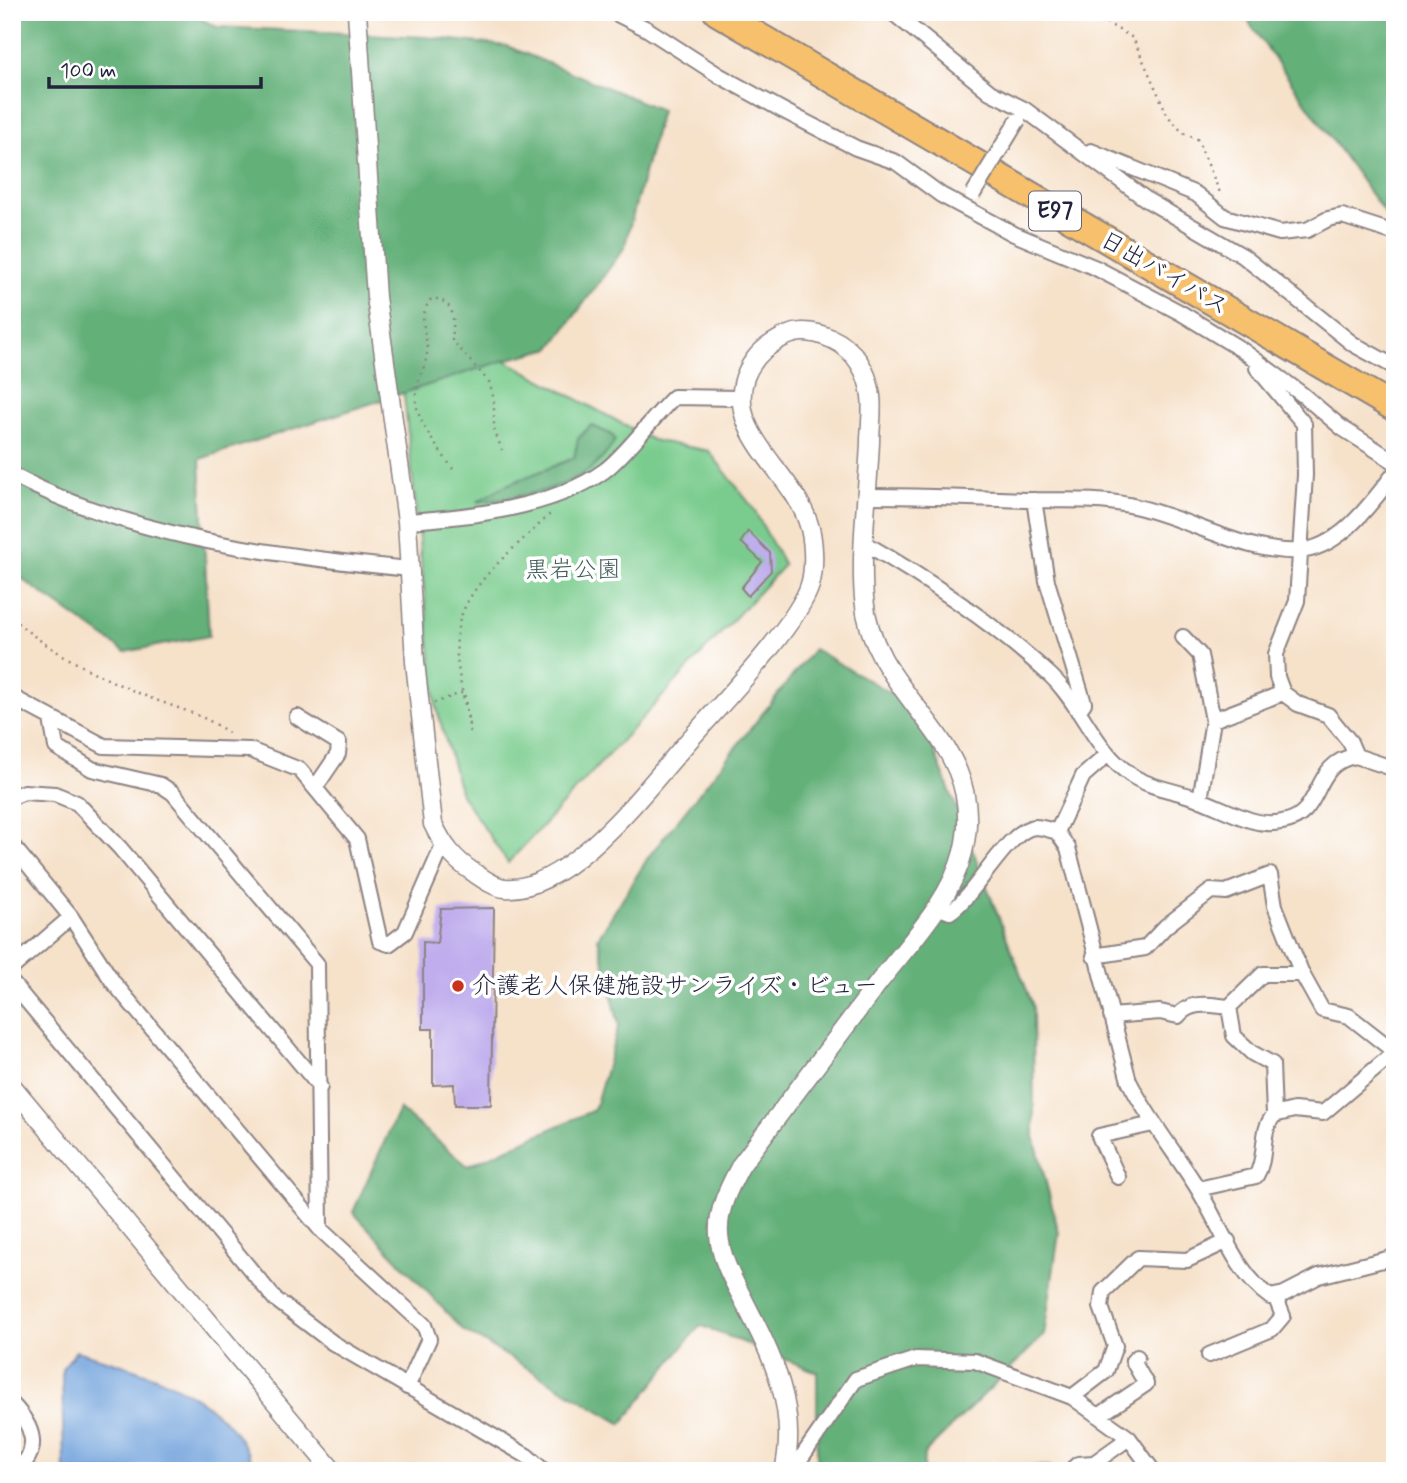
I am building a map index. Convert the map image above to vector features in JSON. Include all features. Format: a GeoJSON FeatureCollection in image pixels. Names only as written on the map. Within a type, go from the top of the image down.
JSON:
{"type":"FeatureCollection","features":[{"type":"Feature","properties":{"kind":"highway","name":"日出バイパス"},"geometry":{"type":"LineString","coordinates":[[717,12],[1395,408]]}},
{"type":"Feature","properties":{"kind":"street"},"geometry":{"type":"LineString","coordinates":[[357,12],[376,297],[407,521],[420,708],[433,824],[443,845],[458,862],[487,881],[504,888],[534,884],[551,877],[588,852],[732,692],[792,618],[810,586],[812,558],[808,522],[751,435],[739,398],[748,370],[761,351],[790,331],[816,331],[844,344],[861,363],[871,397],[863,598],[873,641],[892,678],[940,736],[960,772],[968,814],[962,856],[937,907],[741,1165],[724,1198],[719,1233],[725,1264],[781,1378],[789,1425],[784,1471]]}},
{"type":"Feature","properties":{"kind":"street"},"geometry":{"type":"LineString","coordinates":[[613,12],[648,29],[720,76],[784,111],[856,148],[896,162],[941,195],[1014,234],[1096,268],[1181,313],[1242,350],[1342,428],[1395,462]]}},
{"type":"Feature","properties":{"kind":"street"},"geometry":{"type":"LineString","coordinates":[[892,12],[1021,115],[1073,145],[1147,200],[1243,256],[1353,344],[1395,367]]}},
{"type":"Feature","properties":{"kind":"street"},"geometry":{"type":"LineString","coordinates":[[966,208],[1021,115]]}},
{"type":"Feature","properties":{"kind":"street"},"geometry":{"type":"LineString","coordinates":[[1073,145],[1196,194],[1225,216],[1280,233],[1292,234],[1342,216],[1395,233]]}},
{"type":"Feature","properties":{"kind":"street"},"geometry":{"type":"LineString","coordinates":[[1242,350],[1304,424],[1305,475],[1297,601],[1276,654],[1277,677],[1283,693],[1298,704],[1328,716],[1350,742],[1356,756]]}},
{"type":"Feature","properties":{"kind":"street"},"geometry":{"type":"LineString","coordinates":[[407,521],[484,514],[552,495],[605,471],[674,397],[739,398]]}},
{"type":"Feature","properties":{"kind":"street"},"geometry":{"type":"LineString","coordinates":[[867,496],[1034,500],[1068,498],[1129,505],[1196,524],[1262,549],[1299,551],[1327,542],[1349,526],[1395,473]]}},
{"type":"Feature","properties":{"kind":"street"},"geometry":{"type":"LineString","coordinates":[[12,475],[110,516],[166,533],[293,554],[410,569]]}},
{"type":"Feature","properties":{"kind":"street"},"geometry":{"type":"LineString","coordinates":[[1034,500],[1047,581],[1084,703],[1079,711]]}},
{"type":"Feature","properties":{"kind":"street"},"geometry":{"type":"LineString","coordinates":[[866,544],[943,589],[1053,678],[1079,711],[1107,755],[1132,776],[1252,820],[1283,822],[1293,818],[1312,803],[1329,767],[1345,757],[1356,756],[1395,769]]}},
{"type":"Feature","properties":{"kind":"street"},"geometry":{"type":"LineString","coordinates":[[1183,637],[1200,655],[1213,720],[1200,800]]}},
{"type":"Feature","properties":{"kind":"street"},"geometry":{"type":"LineString","coordinates":[[1213,720],[1283,693]]}},
{"type":"Feature","properties":{"kind":"street"},"geometry":{"type":"LineString","coordinates":[[12,697],[104,746],[250,750],[300,770],[357,839],[380,940],[389,944],[405,932],[443,845]]}},
{"type":"Feature","properties":{"kind":"street"},"geometry":{"type":"LineString","coordinates":[[297,717],[339,743],[338,754],[315,788]]}},
{"type":"Feature","properties":{"kind":"street"},"geometry":{"type":"LineString","coordinates":[[51,719],[56,747],[92,769],[161,785],[173,793],[317,964],[320,1229]]}},
{"type":"Feature","properties":{"kind":"street"},"geometry":{"type":"LineString","coordinates":[[1057,832],[1083,776],[1107,755]]}},
{"type":"Feature","properties":{"kind":"street"},"geometry":{"type":"LineString","coordinates":[[12,797],[24,792],[55,794],[77,803],[120,848],[320,1087]]}},
{"type":"Feature","properties":{"kind":"street"},"geometry":{"type":"LineString","coordinates":[[937,907],[950,912],[965,902],[1020,832],[1035,827],[1057,832],[1068,848],[1094,956],[1129,1081],[1153,1124],[1198,1189],[1249,1278],[1270,1297],[1319,1276],[1395,1257]]}},
{"type":"Feature","properties":{"kind":"street"},"geometry":{"type":"LineString","coordinates":[[12,845],[71,917],[113,982],[320,1229],[429,1333],[407,1387]]}},
{"type":"Feature","properties":{"kind":"street"},"geometry":{"type":"LineString","coordinates":[[1094,956],[1145,948],[1166,926],[1211,891],[1226,892],[1270,875],[1275,906],[1302,974],[1322,1010],[1349,1016],[1395,1052],[1323,1113],[1294,1110],[1274,1115],[1267,1124],[1262,1166],[1255,1176],[1198,1189]]}},
{"type":"Feature","properties":{"kind":"street"},"geometry":{"type":"LineString","coordinates":[[12,968],[71,917]]}},
{"type":"Feature","properties":{"kind":"street"},"geometry":{"type":"LineString","coordinates":[[1229,1007],[1263,974],[1302,974]]}},
{"type":"Feature","properties":{"kind":"street"},"geometry":{"type":"LineString","coordinates":[[12,983],[275,1299],[333,1343],[527,1456],[544,1471]]}},
{"type":"Feature","properties":{"kind":"street"},"geometry":{"type":"LineString","coordinates":[[1111,1016],[1160,1012],[1178,1016],[1185,1008],[1201,1004],[1229,1007]]}},
{"type":"Feature","properties":{"kind":"street"},"geometry":{"type":"LineString","coordinates":[[1229,1007],[1234,1036],[1252,1054],[1272,1064],[1274,1115]]}},
{"type":"Feature","properties":{"kind":"street"},"geometry":{"type":"LineString","coordinates":[[12,1086],[333,1471]]}},
{"type":"Feature","properties":{"kind":"street"},"geometry":{"type":"LineString","coordinates":[[1118,1177],[1099,1136],[1153,1124]]}},
{"type":"Feature","properties":{"kind":"street"},"geometry":{"type":"LineString","coordinates":[[1072,1397],[1106,1371],[1115,1346],[1101,1307],[1103,1293],[1138,1258],[1187,1260],[1228,1241]]}},
{"type":"Feature","properties":{"kind":"street"},"geometry":{"type":"LineString","coordinates":[[1209,1355],[1272,1329],[1283,1316],[1275,1296]]}},
{"type":"Feature","properties":{"kind":"street"},"geometry":{"type":"LineString","coordinates":[[1100,1415],[1146,1384],[1133,1361],[1137,1357]]}},
{"type":"Feature","properties":{"kind":"street"},"geometry":{"type":"LineString","coordinates":[[792,1471],[856,1380],[916,1359],[975,1361],[1072,1397],[1129,1438],[1153,1471]]}},
{"type":"Feature","properties":{"kind":"street"},"geometry":{"type":"LineString","coordinates":[[12,1404],[29,1422],[33,1436],[32,1451],[16,1471]]}},
{"type":"Feature","properties":{"kind":"street"},"geometry":{"type":"LineString","coordinates":[[1070,1471],[1078,1464],[1094,1463],[1129,1438]]}},
{"type":"Feature","properties":{"kind":"path"},"geometry":{"type":"LineString","coordinates":[[1097,12],[1102,20],[1133,38],[1168,116],[1183,133],[1198,139],[1217,183],[1225,216]]}},
{"type":"Feature","properties":{"kind":"path"},"geometry":{"type":"LineString","coordinates":[[453,469],[419,415],[416,395],[427,351],[422,334],[425,307],[432,298],[444,301],[450,307],[454,316],[452,340],[489,382],[494,400],[494,429],[502,450]]}},
{"type":"Feature","properties":{"kind":"path"},"geometry":{"type":"LineString","coordinates":[[464,692],[470,731],[458,652],[459,624],[475,588],[552,512]]}},
{"type":"Feature","properties":{"kind":"path"},"geometry":{"type":"LineString","coordinates":[[12,618],[30,634],[78,664],[132,690],[216,723],[250,750]]}},
{"type":"Feature","properties":{"kind":"path"},"geometry":{"type":"LineString","coordinates":[[420,708],[464,692]]}},
{"type":"Feature","properties":{"kind":"green space"},"geometry":{"type":"Polygon","coordinates":[[[12,12],[187,12],[217,27],[425,37],[507,46],[661,110],[624,248],[551,348],[505,360],[200,459],[209,636],[125,652],[12,572],[12,12]]]}},
{"type":"Feature","properties":{"kind":"green space"},"geometry":{"type":"Polygon","coordinates":[[[1243,12],[1395,12],[1395,228],[1252,27],[1243,12]]]}},
{"type":"Feature","properties":{"kind":"green space","name":"黒岩公園"},"geometry":{"type":"Polygon","coordinates":[[[449,290],[505,360],[652,440],[709,451],[753,508],[784,565],[508,863],[461,794],[436,706],[395,308],[449,290]]]}},
{"type":"Feature","properties":{"kind":"green space"},"geometry":{"type":"Polygon","coordinates":[[[591,425],[612,435],[615,440],[590,470],[574,480],[536,493],[477,502],[504,486],[574,458],[578,439],[591,425]]]}},
{"type":"Feature","properties":{"kind":"green space"},"geometry":{"type":"Polygon","coordinates":[[[814,649],[918,709],[1033,1006],[1034,1136],[1059,1233],[1044,1335],[924,1454],[923,1471],[817,1471],[817,1372],[700,1325],[622,1424],[463,1330],[353,1212],[399,1109],[468,1166],[594,1110],[619,1025],[598,938],[649,856],[814,649]]]}},
{"type":"Feature","properties":{"kind":"green space"},"geometry":{"type":"Polygon","coordinates":[[[1050,1466],[1050,1471],[911,1471],[1050,1466]]]}},
{"type":"Feature","properties":{"kind":"water"},"geometry":{"type":"Polygon","coordinates":[[[76,1351],[158,1378],[196,1398],[233,1430],[257,1471],[64,1471],[62,1369],[76,1351]]]}},
{"type":"Feature","properties":{"kind":"building"},"geometry":{"type":"Polygon","coordinates":[[[748,531],[770,553],[771,571],[748,596],[741,588],[762,562],[741,542],[748,531]]]}},
{"type":"Feature","properties":{"kind":"building","name":"介護老人保健施設サンライズ・ビュー"},"geometry":{"type":"Polygon","coordinates":[[[494,908],[491,1105],[455,1105],[454,1084],[433,1085],[433,1029],[423,1029],[423,942],[437,943],[441,909],[494,908]]]}},
{"type":"Feature","properties":{"kind":"place","name":"介護老人保健施設サンライズ・ビュー"},"geometry":{"type":"Point","coordinates":[458,986]}}]}
